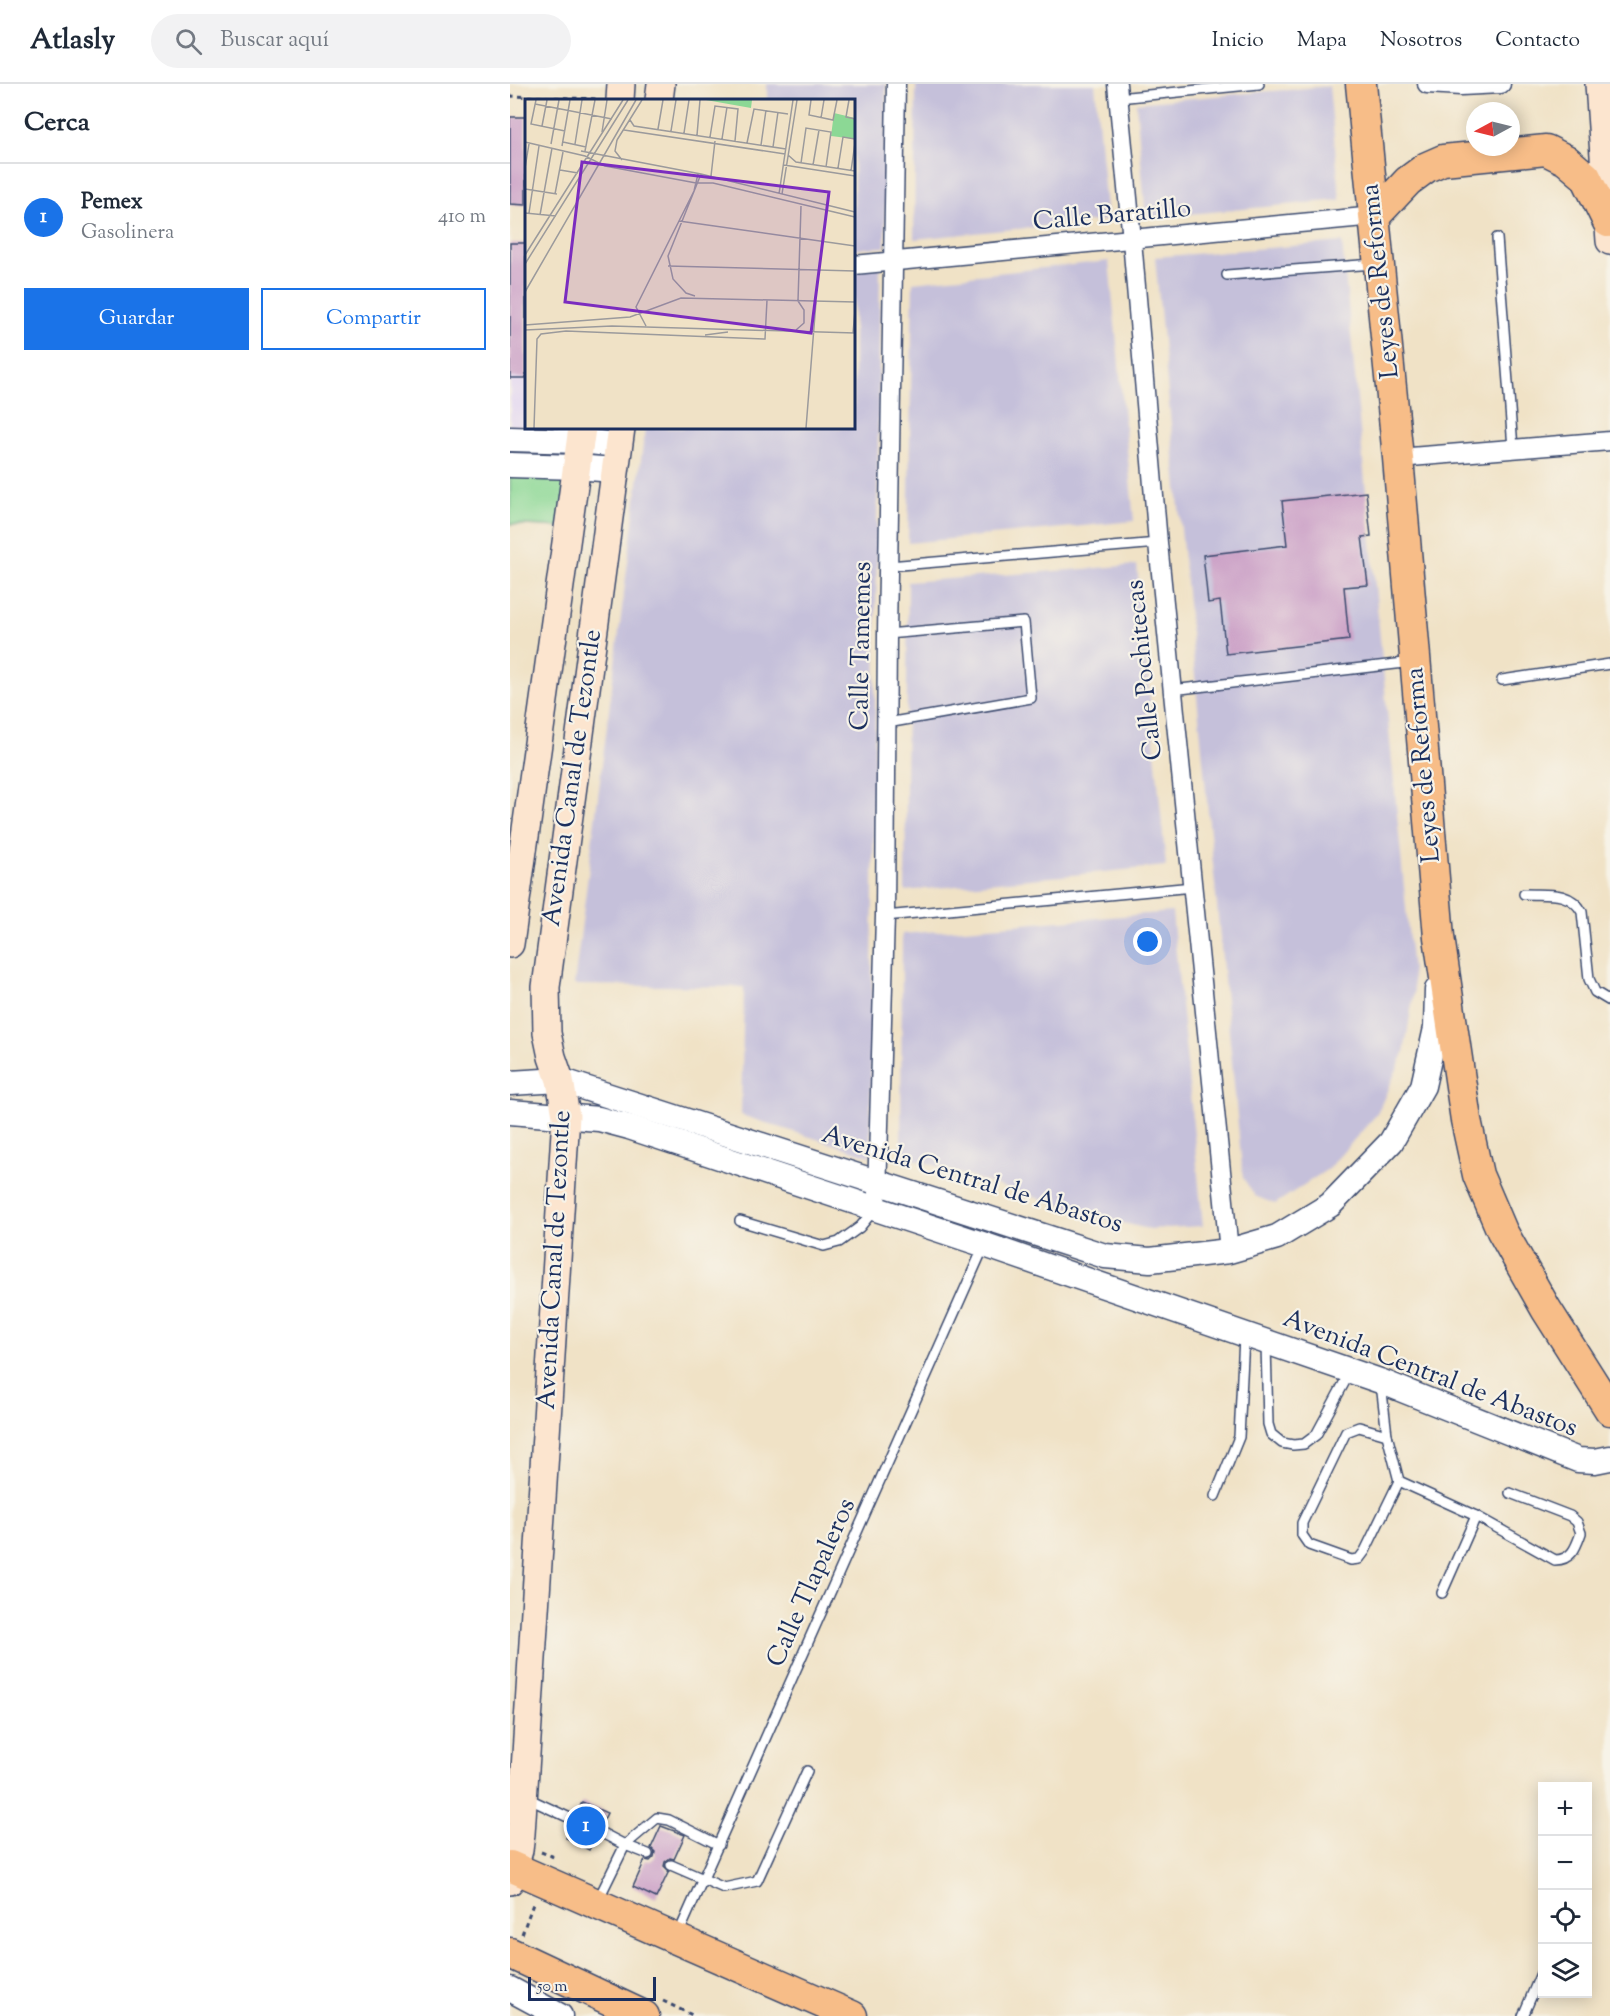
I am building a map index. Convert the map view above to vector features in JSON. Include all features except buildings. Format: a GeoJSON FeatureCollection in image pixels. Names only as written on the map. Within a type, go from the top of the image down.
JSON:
{"type":"FeatureCollection","features":[{"type":"Feature","properties":{"kind":"main road"},"geometry":{"type":"LineString","coordinates":[[620,99],[621,84]]}},
{"type":"Feature","properties":{"kind":"main road"},"geometry":{"type":"LineString","coordinates":[[659,99],[661,84]]}},
{"type":"Feature","properties":{"kind":"main road","name":"Leyes de Reforma"},"geometry":{"type":"LineString","coordinates":[[1361,84],[1398,458],[1439,937],[1466,1120],[1478,1175],[1502,1231],[1546,1309],[1610,1410]]}},
{"type":"Feature","properties":{"kind":"main road"},"geometry":{"type":"LineString","coordinates":[[1599,84],[1609,231]]}},
{"type":"Feature","properties":{"kind":"main road"},"geometry":{"type":"LineString","coordinates":[[1375,216],[1408,181],[1427,167],[1443,160],[1546,150],[1566,160],[1586,177],[1609,231]]}},
{"type":"Feature","properties":{"kind":"main road","name":"Avenida Canal de Tezontle"},"geometry":{"type":"LineString","coordinates":[[510,944],[580,445]]}},
{"type":"Feature","properties":{"kind":"main road","name":"Avenida Canal de Tezontle"},"geometry":{"type":"LineString","coordinates":[[512,1871],[521,1834],[524,1797],[566,1116],[560,1080],[547,1033],[546,987],[617,447]]}},
{"type":"Feature","properties":{"kind":"main road"},"geometry":{"type":"LineString","coordinates":[[512,1871],[597,1903],[852,2016]]}},
{"type":"Feature","properties":{"kind":"main road"},"geometry":{"type":"LineString","coordinates":[[510,1953],[644,2016]]}},
{"type":"Feature","properties":{"kind":"street","name":"Calle Tamemes"},"geometry":{"type":"LineString","coordinates":[[875,1209],[878,1183],[885,916],[896,84]]}},
{"type":"Feature","properties":{"kind":"street"},"geometry":{"type":"LineString","coordinates":[[1427,84],[1461,86],[1501,84]]}},
{"type":"Feature","properties":{"kind":"street","name":"Calle Pochitecas"},"geometry":{"type":"LineString","coordinates":[[1118,91],[1172,690],[1229,1251]]}},
{"type":"Feature","properties":{"kind":"street","name":"Calle Baratillo"},"geometry":{"type":"LineString","coordinates":[[855,265],[1375,216]]}},
{"type":"Feature","properties":{"kind":"street"},"geometry":{"type":"LineString","coordinates":[[510,439],[617,447]]}},
{"type":"Feature","properties":{"kind":"street"},"geometry":{"type":"LineString","coordinates":[[1398,458],[1610,441]]}},
{"type":"Feature","properties":{"kind":"street"},"geometry":{"type":"LineString","coordinates":[[510,465],[580,445]]}},
{"type":"Feature","properties":{"kind":"street","name":"Avenida Central de Abastos"},"geometry":{"type":"LineString","coordinates":[[510,1083],[560,1080],[1105,1256],[1150,1260],[1229,1251],[1277,1237],[1330,1205],[1391,1142],[1423,1086],[1436,1028],[1439,937]]}},
{"type":"Feature","properties":{"kind":"street","name":"Avenida Central de Abastos"},"geometry":{"type":"LineString","coordinates":[[510,1112],[599,1119],[629,1127],[985,1245],[1380,1381],[1578,1460],[1595,1461],[1610,1458]]}},
{"type":"Feature","properties":{"kind":"street"},"geometry":{"type":"LineString","coordinates":[[510,1989],[560,2016]]}},
{"type":"Feature","properties":{"kind":"lane"},"geometry":{"type":"LineString","coordinates":[[1118,91],[1259,84]]}},
{"type":"Feature","properties":{"kind":"lane"},"geometry":{"type":"LineString","coordinates":[[1497,238],[1513,448]]}},
{"type":"Feature","properties":{"kind":"lane"},"geometry":{"type":"LineString","coordinates":[[1227,275],[1379,264]]}},
{"type":"Feature","properties":{"kind":"lane"},"geometry":{"type":"LineString","coordinates":[[888,566],[1158,543]]}},
{"type":"Feature","properties":{"kind":"lane"},"geometry":{"type":"LineString","coordinates":[[887,634],[1024,622],[1031,698],[887,723]]}},
{"type":"Feature","properties":{"kind":"lane"},"geometry":{"type":"LineString","coordinates":[[1172,690],[1415,662]]}},
{"type":"Feature","properties":{"kind":"lane"},"geometry":{"type":"LineString","coordinates":[[1502,680],[1610,664]]}},
{"type":"Feature","properties":{"kind":"lane"},"geometry":{"type":"LineString","coordinates":[[885,916],[1193,887]]}},
{"type":"Feature","properties":{"kind":"lane"},"geometry":{"type":"LineString","coordinates":[[1524,894],[1566,896],[1577,902],[1582,912],[1589,979],[1595,992],[1610,1001]]}},
{"type":"Feature","properties":{"kind":"lane"},"geometry":{"type":"LineString","coordinates":[[740,1221],[824,1246],[839,1242],[860,1227],[875,1209]]}},
{"type":"Feature","properties":{"kind":"lane","name":"Calle Tlapaleros"},"geometry":{"type":"LineString","coordinates":[[677,1938],[985,1245]]}},
{"type":"Feature","properties":{"kind":"lane"},"geometry":{"type":"LineString","coordinates":[[1255,1338],[1268,1424],[1271,1434],[1282,1443],[1304,1444],[1316,1435],[1350,1371]]}},
{"type":"Feature","properties":{"kind":"lane"},"geometry":{"type":"LineString","coordinates":[[1215,1496],[1239,1437],[1255,1338]]}},
{"type":"Feature","properties":{"kind":"lane"},"geometry":{"type":"LineString","coordinates":[[1380,1381],[1387,1435],[1399,1481],[1359,1559],[1351,1560],[1309,1545],[1302,1535],[1302,1523],[1346,1432],[1359,1427],[1387,1435]]}},
{"type":"Feature","properties":{"kind":"lane"},"geometry":{"type":"LineString","coordinates":[[1399,1481],[1476,1516],[1555,1560],[1564,1560],[1575,1551],[1581,1533],[1577,1522],[1570,1516],[1510,1493]]}},
{"type":"Feature","properties":{"kind":"lane"},"geometry":{"type":"LineString","coordinates":[[1442,1593],[1476,1516]]}},
{"type":"Feature","properties":{"kind":"lane"},"geometry":{"type":"LineString","coordinates":[[671,1865],[724,1888],[757,1881],[807,1771]]}},
{"type":"Feature","properties":{"kind":"lane"},"geometry":{"type":"LineString","coordinates":[[524,1797],[574,1820]]}},
{"type":"Feature","properties":{"kind":"lane"},"geometry":{"type":"LineString","coordinates":[[597,1903],[625,1845],[657,1818],[669,1821],[719,1845]]}},
{"type":"Feature","properties":{"kind":"lane"},"geometry":{"type":"LineString","coordinates":[[598,1831],[648,1854]]}},
{"type":"Feature","properties":{"kind":"lane"},"geometry":{"type":"LineString","coordinates":[[1523,2016],[1538,1980]]}},
{"type":"Feature","properties":{"kind":"path"},"geometry":{"type":"LineString","coordinates":[[510,96],[592,99]]}},
{"type":"Feature","properties":{"kind":"shaded area"},"geometry":{"type":"Polygon","coordinates":[[[767,84],[886,84],[885,247],[855,249],[855,99],[767,99],[767,84]]]}},
{"type":"Feature","properties":{"kind":"shaded area"},"geometry":{"type":"Polygon","coordinates":[[[916,84],[1095,84],[1107,220],[914,239],[916,84]]]}},
{"type":"Feature","properties":{"kind":"shaded area"},"geometry":{"type":"Polygon","coordinates":[[[1329,86],[1340,200],[1146,218],[1136,103],[1329,86]]]}},
{"type":"Feature","properties":{"kind":"shaded area"},"geometry":{"type":"Polygon","coordinates":[[[1342,242],[1414,991],[1404,1053],[1377,1114],[1328,1169],[1275,1204],[1255,1196],[1243,1178],[1155,257],[1342,242]]]}},
{"type":"Feature","properties":{"kind":"shaded area"},"geometry":{"type":"Polygon","coordinates":[[[510,243],[525,243],[525,426],[510,426],[510,243]]]}},
{"type":"Feature","properties":{"kind":"shaded area"},"geometry":{"type":"Polygon","coordinates":[[[1109,261],[1134,521],[908,543],[913,282],[1109,261]]]}},
{"type":"Feature","properties":{"kind":"shaded area"},"geometry":{"type":"Polygon","coordinates":[[[880,267],[870,1156],[741,1115],[744,987],[574,985],[645,429],[855,429],[855,269],[880,267]]]}},
{"type":"Feature","properties":{"kind":"shaded area"},"geometry":{"type":"Polygon","coordinates":[[[1137,565],[1166,866],[905,891],[908,582],[1137,565]]]}},
{"type":"Feature","properties":{"kind":"shaded area"},"geometry":{"type":"Polygon","coordinates":[[[1172,912],[1203,1226],[1149,1229],[1101,1218],[901,1155],[902,934],[1172,912]]]}},
{"type":"Feature","properties":{"kind":"green space"},"geometry":{"type":"Polygon","coordinates":[[[510,469],[568,470],[560,527],[510,524],[510,469]]]}},
{"type":"Feature","properties":{"kind":"place","name":"Pemex"},"geometry":{"type":"Point","coordinates":[586,1826]}}]}
